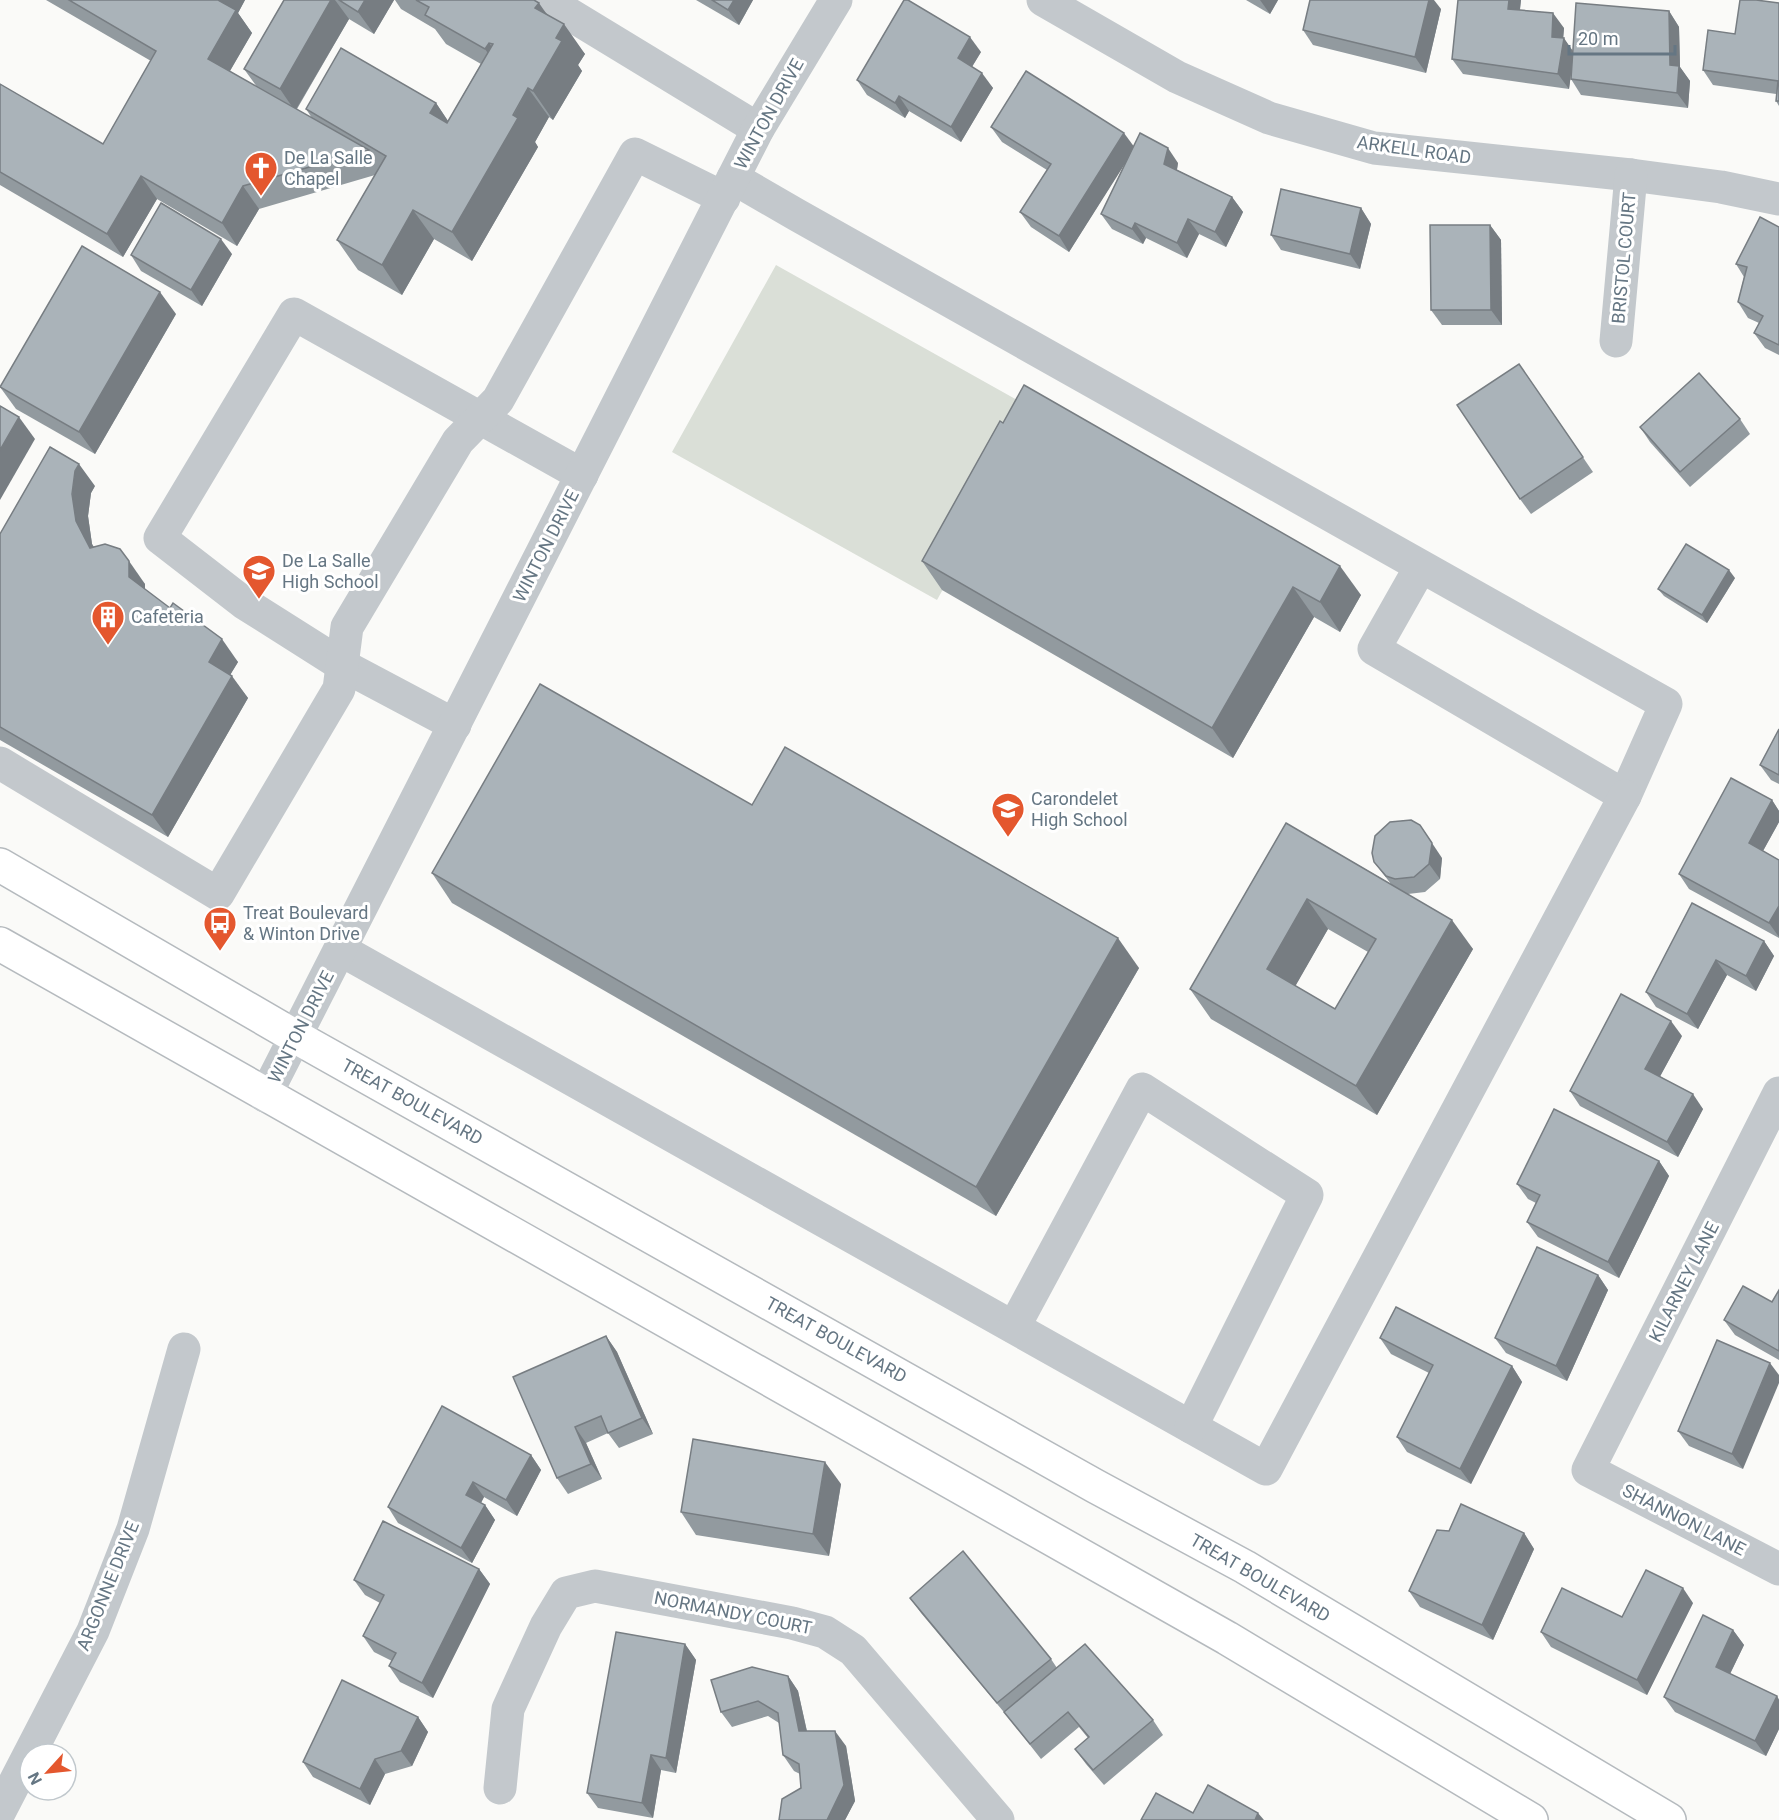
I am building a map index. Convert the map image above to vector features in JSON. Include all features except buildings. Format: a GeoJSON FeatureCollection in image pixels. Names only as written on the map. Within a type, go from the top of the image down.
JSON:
{"type":"FeatureCollection","features":[{"type":"Feature","properties":{"kind":"main road","name":"TREAT BOULEVARD"},"geometry":{"type":"LineString","coordinates":[[0,865],[296,1037],[1095,1486],[1245,1567],[1669,1820]]}},
{"type":"Feature","properties":{"kind":"main road"},"geometry":{"type":"LineString","coordinates":[[0,944],[265,1096],[1227,1638],[1531,1820]]}},
{"type":"Feature","properties":{"kind":"street"},"geometry":{"type":"LineString","coordinates":[[546,0],[758,129]]}},
{"type":"Feature","properties":{"kind":"street","name":"WINTON DRIVE"},"geometry":{"type":"LineString","coordinates":[[265,1096],[758,129],[836,0]]}},
{"type":"Feature","properties":{"kind":"street","name":"ARKELL ROAD"},"geometry":{"type":"LineString","coordinates":[[1043,0],[1177,77],[1269,118],[1374,148],[1631,175],[1779,199]]}},
{"type":"Feature","properties":{"kind":"street"},"geometry":{"type":"LineString","coordinates":[[0,763],[218,894],[339,689],[347,627],[458,441],[498,400],[635,154],[728,188],[1421,566],[1666,704],[1625,796],[1266,1469],[341,950]]}},
{"type":"Feature","properties":{"kind":"street","name":"BRISTOL COURT"},"geometry":{"type":"LineString","coordinates":[[1616,341],[1631,175]]}},
{"type":"Feature","properties":{"kind":"street"},"geometry":{"type":"LineString","coordinates":[[455,725],[342,664],[244,603],[160,538],[294,314],[582,475]]}},
{"type":"Feature","properties":{"kind":"street"},"geometry":{"type":"LineString","coordinates":[[1421,566],[1374,649],[1625,796]]}},
{"type":"Feature","properties":{"kind":"street"},"geometry":{"type":"LineString","coordinates":[[1014,1327],[1142,1089],[1307,1196],[1191,1427]]}},
{"type":"Feature","properties":{"kind":"street","name":"KILARNEY LANE"},"geometry":{"type":"LineString","coordinates":[[1588,1470],[1779,1093]]}},
{"type":"Feature","properties":{"kind":"street","name":"ARGONNE DRIVE"},"geometry":{"type":"LineString","coordinates":[[0,1811],[93,1631],[133,1529],[184,1349]]}},
{"type":"Feature","properties":{"kind":"street","name":"SHANNON LANE"},"geometry":{"type":"LineString","coordinates":[[1588,1470],[1779,1569]]}},
{"type":"Feature","properties":{"kind":"street","name":"NORMANDY COURT"},"geometry":{"type":"LineString","coordinates":[[500,1788],[508,1709],[546,1626],[566,1593],[595,1586],[792,1623],[825,1632],[853,1650],[998,1820]]}},
{"type":"Feature","properties":{"kind":"shaded area"},"geometry":{"type":"Polygon","coordinates":[[[776,265],[1044,415],[1020,451],[937,600],[672,452],[776,265]]]}},
{"type":"Feature","properties":{"kind":"place","name":"De La Salle Chapel"},"geometry":{"type":"Point","coordinates":[261,197]}},
{"type":"Feature","properties":{"kind":"place","name":"De La Salle High School"},"geometry":{"type":"Point","coordinates":[259,600]}},
{"type":"Feature","properties":{"kind":"place","name":"Cafeteria"},"geometry":{"type":"Point","coordinates":[108,646]}},
{"type":"Feature","properties":{"kind":"place","name":"Carondelet High School"},"geometry":{"type":"Point","coordinates":[1008,838]}},
{"type":"Feature","properties":{"kind":"place","name":"Treat Boulevard & Winton Drive"},"geometry":{"type":"Point","coordinates":[220,952]}}]}
